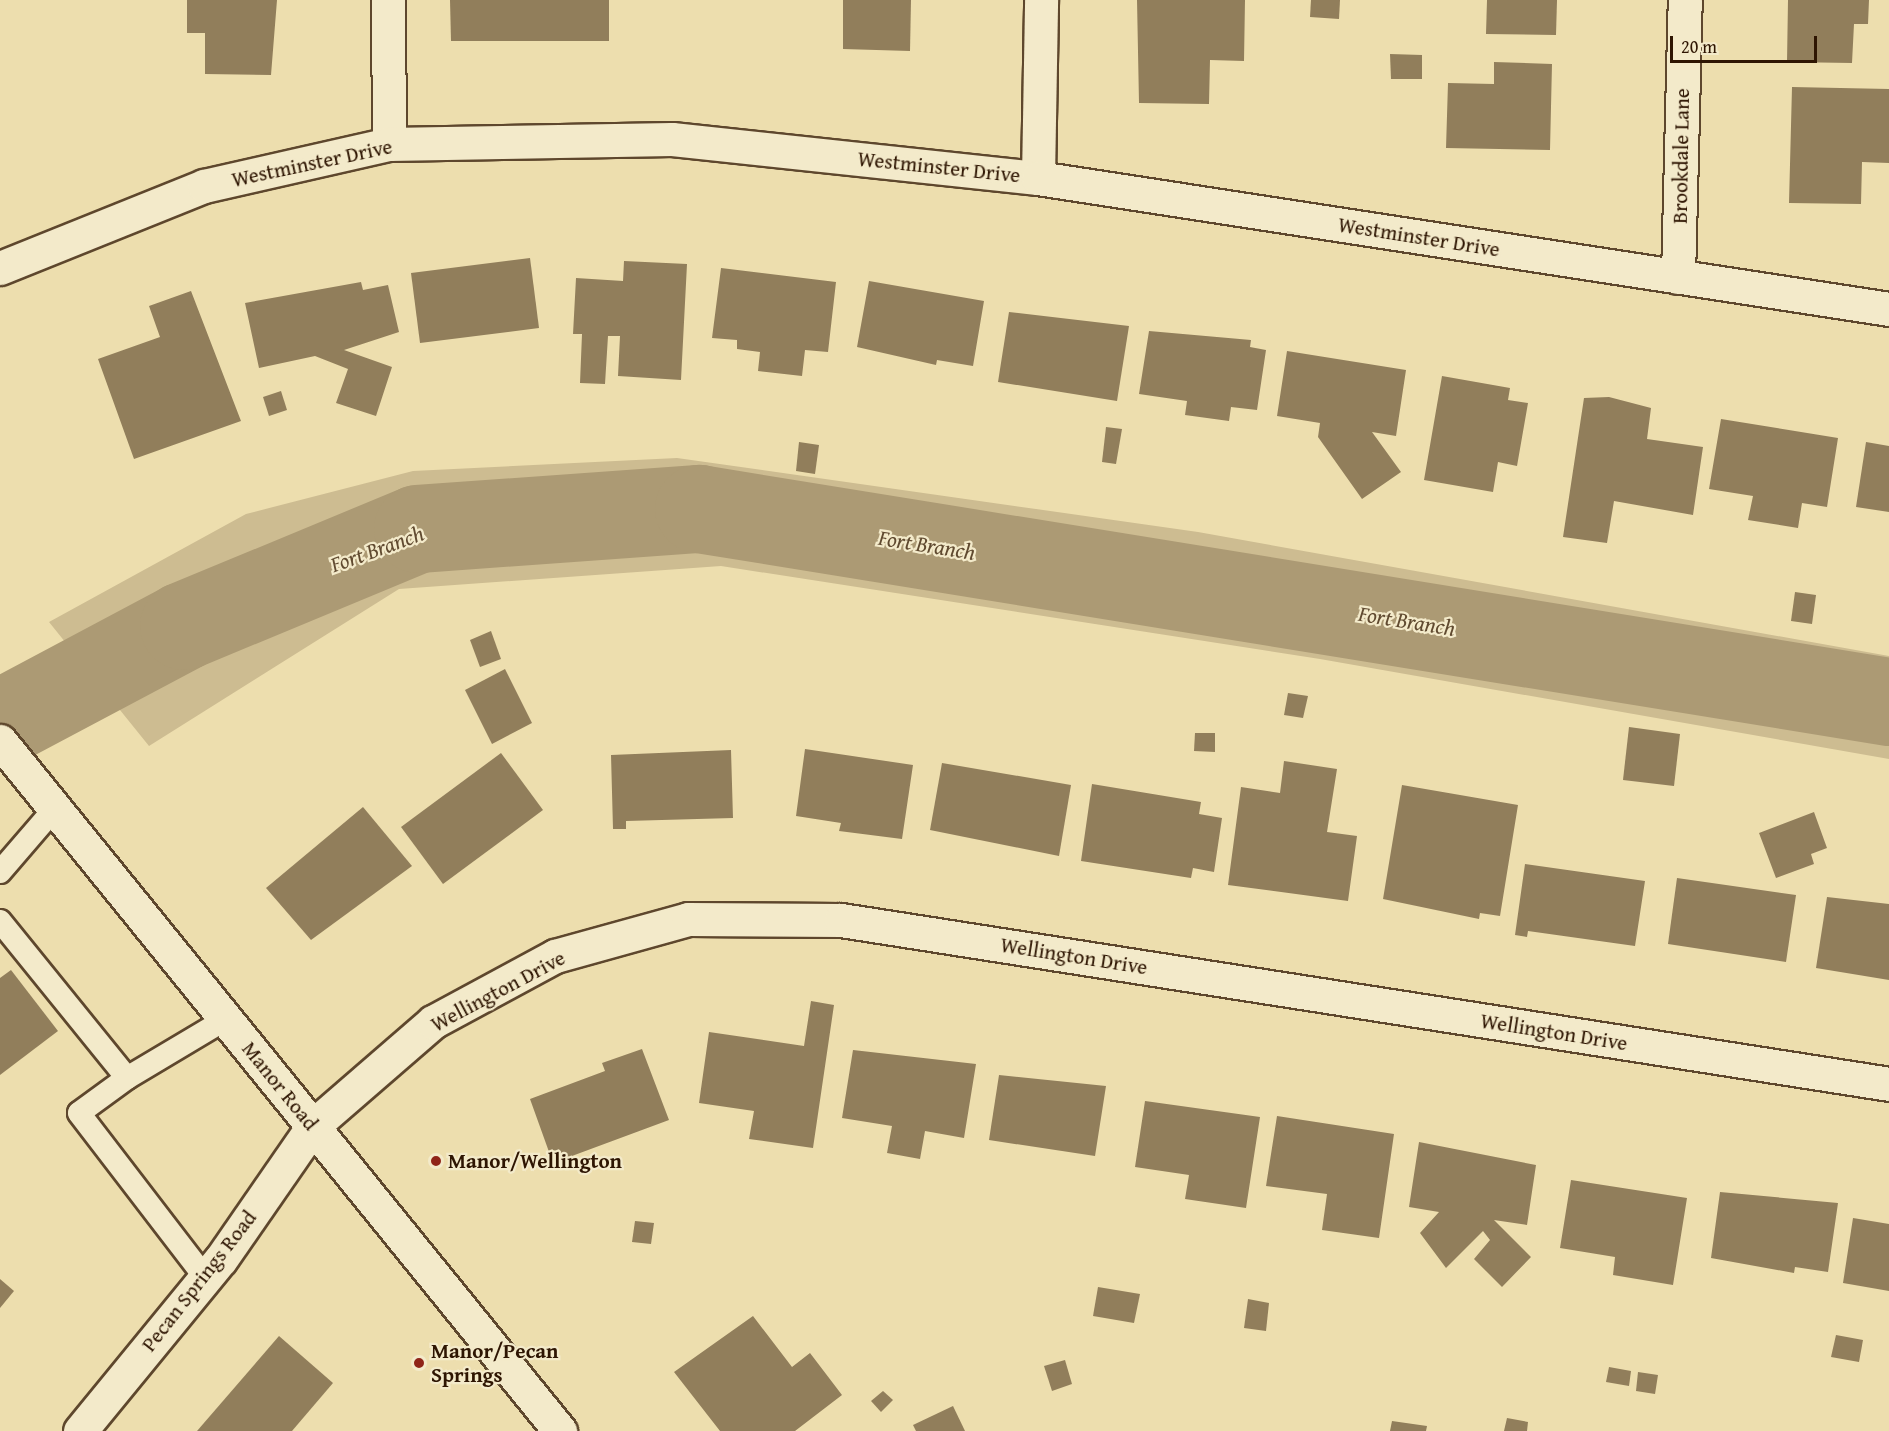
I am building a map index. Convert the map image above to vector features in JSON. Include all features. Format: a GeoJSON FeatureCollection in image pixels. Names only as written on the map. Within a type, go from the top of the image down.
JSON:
{"type":"FeatureCollection","features":[{"type":"Feature","properties":{"kind":"street"},"geometry":{"type":"LineString","coordinates":[[388,0],[389,144]]}},
{"type":"Feature","properties":{"kind":"street"},"geometry":{"type":"LineString","coordinates":[[1038,178],[1041,0]]}},
{"type":"Feature","properties":{"kind":"street","name":"Brookdale Lane"},"geometry":{"type":"LineString","coordinates":[[1678,277],[1685,0]]}},
{"type":"Feature","properties":{"kind":"street","name":"Westminster Drive"},"geometry":{"type":"LineString","coordinates":[[0,268],[204,186],[389,144],[672,139],[1038,178],[1889,309]]}},
{"type":"Feature","properties":{"kind":"street","name":"Manor Road"},"geometry":{"type":"LineString","coordinates":[[0,741],[560,1431]]}},
{"type":"Feature","properties":{"kind":"street","name":"Wellington Drive"},"geometry":{"type":"LineString","coordinates":[[313,1126],[433,1022],[555,956],[688,919],[841,920],[1889,1084]]}},
{"type":"Feature","properties":{"kind":"street","name":"Pecan Springs Road"},"geometry":{"type":"LineString","coordinates":[[80,1431],[205,1277],[313,1126]]}},
{"type":"Feature","properties":{"kind":"lane"},"geometry":{"type":"LineString","coordinates":[[0,872],[55,808]]}},
{"type":"Feature","properties":{"kind":"lane"},"geometry":{"type":"LineString","coordinates":[[0,921],[127,1078]]}},
{"type":"Feature","properties":{"kind":"lane"},"geometry":{"type":"LineString","coordinates":[[205,1277],[79,1113],[127,1078],[226,1018]]}},
{"type":"Feature","properties":{"kind":"shaded area"},"geometry":{"type":"Polygon","coordinates":[[[677,458],[1198,532],[1889,656],[1889,759],[1320,659],[721,566],[399,589],[149,746],[49,622],[246,514],[413,471],[677,458]]]}},
{"type":"Feature","properties":{"kind":"building"},"geometry":{"type":"Polygon","coordinates":[[[187,0],[277,0],[271,75],[205,74],[205,33],[187,33],[187,0]]]}},
{"type":"Feature","properties":{"kind":"building"},"geometry":{"type":"Polygon","coordinates":[[[450,0],[609,0],[609,41],[451,41],[450,0]]]}},
{"type":"Feature","properties":{"kind":"building"},"geometry":{"type":"Polygon","coordinates":[[[843,0],[911,0],[910,51],[843,49],[843,0]]]}},
{"type":"Feature","properties":{"kind":"building"},"geometry":{"type":"Polygon","coordinates":[[[1137,0],[1245,0],[1244,61],[1210,60],[1209,104],[1139,103],[1137,0]]]}},
{"type":"Feature","properties":{"kind":"building"},"geometry":{"type":"Polygon","coordinates":[[[1311,0],[1340,0],[1339,19],[1310,17],[1311,0]]]}},
{"type":"Feature","properties":{"kind":"building"},"geometry":{"type":"Polygon","coordinates":[[[1487,0],[1557,0],[1556,35],[1486,34],[1487,0]]]}},
{"type":"Feature","properties":{"kind":"building"},"geometry":{"type":"Polygon","coordinates":[[[1788,0],[1869,0],[1868,24],[1854,24],[1852,63],[1787,62],[1788,0]]]}},
{"type":"Feature","properties":{"kind":"building"},"geometry":{"type":"Polygon","coordinates":[[[1390,54],[1422,55],[1422,79],[1391,79],[1390,54]]]}},
{"type":"Feature","properties":{"kind":"building"},"geometry":{"type":"Polygon","coordinates":[[[1494,62],[1552,64],[1550,150],[1446,148],[1448,83],[1494,84],[1494,62]]]}},
{"type":"Feature","properties":{"kind":"building"},"geometry":{"type":"Polygon","coordinates":[[[1792,87],[1889,89],[1889,163],[1862,162],[1861,204],[1789,203],[1792,87]]]}},
{"type":"Feature","properties":{"kind":"building"},"geometry":{"type":"Polygon","coordinates":[[[530,258],[539,328],[420,343],[411,273],[530,258]]]}},
{"type":"Feature","properties":{"kind":"building"},"geometry":{"type":"Polygon","coordinates":[[[624,261],[687,264],[681,380],[618,376],[620,336],[608,336],[605,384],[580,383],[582,334],[573,334],[576,278],[623,281],[624,261]]]}},
{"type":"Feature","properties":{"kind":"building"},"geometry":{"type":"Polygon","coordinates":[[[721,268],[836,282],[828,352],[805,350],[802,376],[758,371],[760,352],[737,349],[737,340],[712,338],[721,268]]]}},
{"type":"Feature","properties":{"kind":"building"},"geometry":{"type":"Polygon","coordinates":[[[869,281],[984,301],[973,366],[937,360],[936,365],[857,347],[869,281]]]}},
{"type":"Feature","properties":{"kind":"building"},"geometry":{"type":"Polygon","coordinates":[[[361,282],[363,290],[388,285],[399,332],[344,350],[392,367],[376,416],[336,403],[348,369],[315,356],[259,368],[245,303],[361,282]]]}},
{"type":"Feature","properties":{"kind":"building"},"geometry":{"type":"Polygon","coordinates":[[[191,291],[241,421],[134,459],[98,359],[160,337],[149,306],[191,291]]]}},
{"type":"Feature","properties":{"kind":"building"},"geometry":{"type":"Polygon","coordinates":[[[1009,312],[1129,326],[1117,401],[998,382],[1009,312]]]}},
{"type":"Feature","properties":{"kind":"building"},"geometry":{"type":"Polygon","coordinates":[[[1149,331],[1251,340],[1250,347],[1266,350],[1257,410],[1231,407],[1229,421],[1185,415],[1187,401],[1139,394],[1149,331]]]}},
{"type":"Feature","properties":{"kind":"building"},"geometry":{"type":"Polygon","coordinates":[[[1287,351],[1406,370],[1396,436],[1372,432],[1401,472],[1362,499],[1318,437],[1320,423],[1277,416],[1287,351]]]}},
{"type":"Feature","properties":{"kind":"building"},"geometry":{"type":"Polygon","coordinates":[[[1442,376],[1510,388],[1508,400],[1528,403],[1517,466],[1498,462],[1493,492],[1424,480],[1442,376]]]}},
{"type":"Feature","properties":{"kind":"building"},"geometry":{"type":"Polygon","coordinates":[[[281,391],[287,410],[269,416],[263,397],[281,391]]]}},
{"type":"Feature","properties":{"kind":"building"},"geometry":{"type":"Polygon","coordinates":[[[1609,397],[1651,408],[1647,439],[1703,447],[1693,515],[1614,501],[1607,543],[1563,537],[1584,398],[1609,397]]]}},
{"type":"Feature","properties":{"kind":"building"},"geometry":{"type":"Polygon","coordinates":[[[1721,419],[1838,438],[1827,507],[1802,503],[1798,528],[1748,520],[1753,496],[1709,489],[1721,419]]]}},
{"type":"Feature","properties":{"kind":"building"},"geometry":{"type":"Polygon","coordinates":[[[1106,427],[1122,429],[1116,464],[1102,462],[1106,427]]]}},
{"type":"Feature","properties":{"kind":"building"},"geometry":{"type":"Polygon","coordinates":[[[799,442],[819,445],[815,474],[796,471],[799,442]]]}},
{"type":"Feature","properties":{"kind":"building"},"geometry":{"type":"Polygon","coordinates":[[[1866,442],[1889,446],[1889,512],[1856,507],[1866,442]]]}},
{"type":"Feature","properties":{"kind":"building"},"geometry":{"type":"Polygon","coordinates":[[[1795,592],[1816,595],[1812,624],[1791,621],[1795,592]]]}},
{"type":"Feature","properties":{"kind":"building"},"geometry":{"type":"Polygon","coordinates":[[[491,631],[501,659],[480,667],[470,640],[491,631]]]}},
{"type":"Feature","properties":{"kind":"building"},"geometry":{"type":"Polygon","coordinates":[[[505,669],[532,723],[492,744],[465,690],[505,669]]]}},
{"type":"Feature","properties":{"kind":"building"},"geometry":{"type":"Polygon","coordinates":[[[1288,693],[1308,696],[1303,718],[1284,715],[1288,693]]]}},
{"type":"Feature","properties":{"kind":"building"},"geometry":{"type":"Polygon","coordinates":[[[1629,727],[1680,734],[1674,786],[1623,780],[1629,727]]]}},
{"type":"Feature","properties":{"kind":"building"},"geometry":{"type":"Polygon","coordinates":[[[1195,733],[1215,733],[1215,752],[1194,751],[1195,733]]]}},
{"type":"Feature","properties":{"kind":"building"},"geometry":{"type":"Polygon","coordinates":[[[805,749],[913,765],[902,839],[839,831],[841,823],[796,816],[805,749]]]}},
{"type":"Feature","properties":{"kind":"building"},"geometry":{"type":"Polygon","coordinates":[[[731,750],[733,818],[626,821],[626,829],[613,829],[611,755],[731,750]]]}},
{"type":"Feature","properties":{"kind":"building"},"geometry":{"type":"Polygon","coordinates":[[[501,753],[543,810],[443,884],[401,827],[501,753]]]}},
{"type":"Feature","properties":{"kind":"building"},"geometry":{"type":"Polygon","coordinates":[[[1284,761],[1337,769],[1327,832],[1357,836],[1348,901],[1228,885],[1241,787],[1280,793],[1284,761]]]}},
{"type":"Feature","properties":{"kind":"building"},"geometry":{"type":"Polygon","coordinates":[[[942,763],[1071,785],[1059,856],[930,830],[942,763]]]}},
{"type":"Feature","properties":{"kind":"building"},"geometry":{"type":"Polygon","coordinates":[[[1092,784],[1201,802],[1199,814],[1222,818],[1214,872],[1193,868],[1191,878],[1081,861],[1092,784]]]}},
{"type":"Feature","properties":{"kind":"building"},"geometry":{"type":"Polygon","coordinates":[[[1402,785],[1518,805],[1500,916],[1480,913],[1479,919],[1383,899],[1402,785]]]}},
{"type":"Feature","properties":{"kind":"building"},"geometry":{"type":"Polygon","coordinates":[[[363,807],[412,866],[311,940],[266,888],[363,807]]]}},
{"type":"Feature","properties":{"kind":"building"},"geometry":{"type":"Polygon","coordinates":[[[1814,812],[1827,848],[1811,854],[1814,864],[1776,878],[1759,833],[1814,812]]]}},
{"type":"Feature","properties":{"kind":"building"},"geometry":{"type":"Polygon","coordinates":[[[1525,864],[1645,881],[1635,946],[1528,931],[1527,937],[1515,935],[1525,864]]]}},
{"type":"Feature","properties":{"kind":"building"},"geometry":{"type":"Polygon","coordinates":[[[1677,878],[1796,895],[1786,962],[1668,944],[1677,878]]]}},
{"type":"Feature","properties":{"kind":"building"},"geometry":{"type":"Polygon","coordinates":[[[1827,897],[1889,904],[1889,980],[1816,968],[1827,897]]]}},
{"type":"Feature","properties":{"kind":"building"},"geometry":{"type":"Polygon","coordinates":[[[11,970],[58,1031],[0,1075],[0,978],[11,970]]]}},
{"type":"Feature","properties":{"kind":"building"},"geometry":{"type":"Polygon","coordinates":[[[811,1001],[834,1005],[813,1148],[749,1139],[754,1111],[699,1103],[709,1032],[804,1046],[811,1001]]]}},
{"type":"Feature","properties":{"kind":"building"},"geometry":{"type":"Polygon","coordinates":[[[642,1049],[669,1120],[553,1163],[530,1099],[605,1071],[602,1063],[642,1049]]]}},
{"type":"Feature","properties":{"kind":"building"},"geometry":{"type":"Polygon","coordinates":[[[853,1050],[976,1064],[964,1138],[925,1131],[920,1159],[887,1153],[892,1126],[842,1118],[853,1050]]]}},
{"type":"Feature","properties":{"kind":"building"},"geometry":{"type":"Polygon","coordinates":[[[999,1075],[1106,1086],[1095,1156],[989,1140],[999,1075]]]}},
{"type":"Feature","properties":{"kind":"building"},"geometry":{"type":"Polygon","coordinates":[[[1145,1101],[1260,1117],[1246,1208],[1185,1199],[1189,1175],[1135,1167],[1145,1101]]]}},
{"type":"Feature","properties":{"kind":"building"},"geometry":{"type":"Polygon","coordinates":[[[1277,1116],[1394,1134],[1379,1238],[1322,1230],[1327,1194],[1266,1186],[1277,1116]]]}},
{"type":"Feature","properties":{"kind":"building"},"geometry":{"type":"Polygon","coordinates":[[[1419,1142],[1536,1165],[1527,1225],[1494,1220],[1531,1257],[1502,1287],[1474,1259],[1490,1240],[1483,1231],[1446,1268],[1420,1233],[1439,1212],[1409,1207],[1419,1142]]]}},
{"type":"Feature","properties":{"kind":"building"},"geometry":{"type":"Polygon","coordinates":[[[1571,1180],[1687,1198],[1673,1285],[1613,1275],[1615,1257],[1560,1248],[1571,1180]]]}},
{"type":"Feature","properties":{"kind":"building"},"geometry":{"type":"Polygon","coordinates":[[[1720,1192],[1838,1203],[1828,1272],[1795,1267],[1794,1273],[1711,1258],[1720,1192]]]}},
{"type":"Feature","properties":{"kind":"building"},"geometry":{"type":"Polygon","coordinates":[[[1853,1218],[1889,1224],[1889,1291],[1843,1283],[1853,1218]]]}},
{"type":"Feature","properties":{"kind":"building"},"geometry":{"type":"Polygon","coordinates":[[[635,1221],[654,1223],[651,1244],[632,1242],[635,1221]]]}},
{"type":"Feature","properties":{"kind":"building"},"geometry":{"type":"Polygon","coordinates":[[[0,1279],[14,1291],[0,1308],[0,1279]]]}},
{"type":"Feature","properties":{"kind":"building"},"geometry":{"type":"Polygon","coordinates":[[[1098,1287],[1140,1294],[1134,1323],[1093,1316],[1098,1287]]]}},
{"type":"Feature","properties":{"kind":"building"},"geometry":{"type":"Polygon","coordinates":[[[1248,1299],[1269,1303],[1266,1331],[1244,1328],[1248,1299]]]}},
{"type":"Feature","properties":{"kind":"building"},"geometry":{"type":"Polygon","coordinates":[[[753,1316],[792,1367],[810,1353],[842,1395],[795,1431],[720,1431],[674,1372],[753,1316]]]}},
{"type":"Feature","properties":{"kind":"building"},"geometry":{"type":"Polygon","coordinates":[[[1836,1335],[1863,1340],[1859,1362],[1831,1357],[1836,1335]]]}},
{"type":"Feature","properties":{"kind":"building"},"geometry":{"type":"Polygon","coordinates":[[[279,1336],[333,1383],[292,1431],[197,1431],[279,1336]]]}},
{"type":"Feature","properties":{"kind":"building"},"geometry":{"type":"Polygon","coordinates":[[[1065,1360],[1072,1384],[1052,1391],[1044,1366],[1065,1360]]]}},
{"type":"Feature","properties":{"kind":"building"},"geometry":{"type":"Polygon","coordinates":[[[1609,1367],[1631,1371],[1629,1386],[1606,1382],[1609,1367]]]}},
{"type":"Feature","properties":{"kind":"building"},"geometry":{"type":"Polygon","coordinates":[[[1638,1372],[1658,1375],[1655,1394],[1636,1391],[1638,1372]]]}},
{"type":"Feature","properties":{"kind":"building"},"geometry":{"type":"Polygon","coordinates":[[[883,1391],[893,1400],[881,1412],[871,1401],[883,1391]]]}},
{"type":"Feature","properties":{"kind":"building"},"geometry":{"type":"Polygon","coordinates":[[[953,1406],[965,1431],[916,1431],[913,1425],[953,1406]]]}},
{"type":"Feature","properties":{"kind":"building"},"geometry":{"type":"Polygon","coordinates":[[[1507,1418],[1528,1422],[1527,1431],[1504,1431],[1507,1418]]]}},
{"type":"Feature","properties":{"kind":"building"},"geometry":{"type":"Polygon","coordinates":[[[1392,1421],[1427,1426],[1426,1431],[1390,1431],[1392,1421]]]}},
{"type":"Feature","properties":{"kind":"waterway","name":"Fort Branch"},"geometry":{"type":"LineString","coordinates":[[0,724],[184,626],[418,529],[699,509],[1889,702]]}},
{"type":"Feature","properties":{"kind":"place","name":"Manor/Wellington"},"geometry":{"type":"Point","coordinates":[436,1161]}},
{"type":"Feature","properties":{"kind":"place","name":"Manor/Pecan Springs"},"geometry":{"type":"Point","coordinates":[419,1363]}}]}
